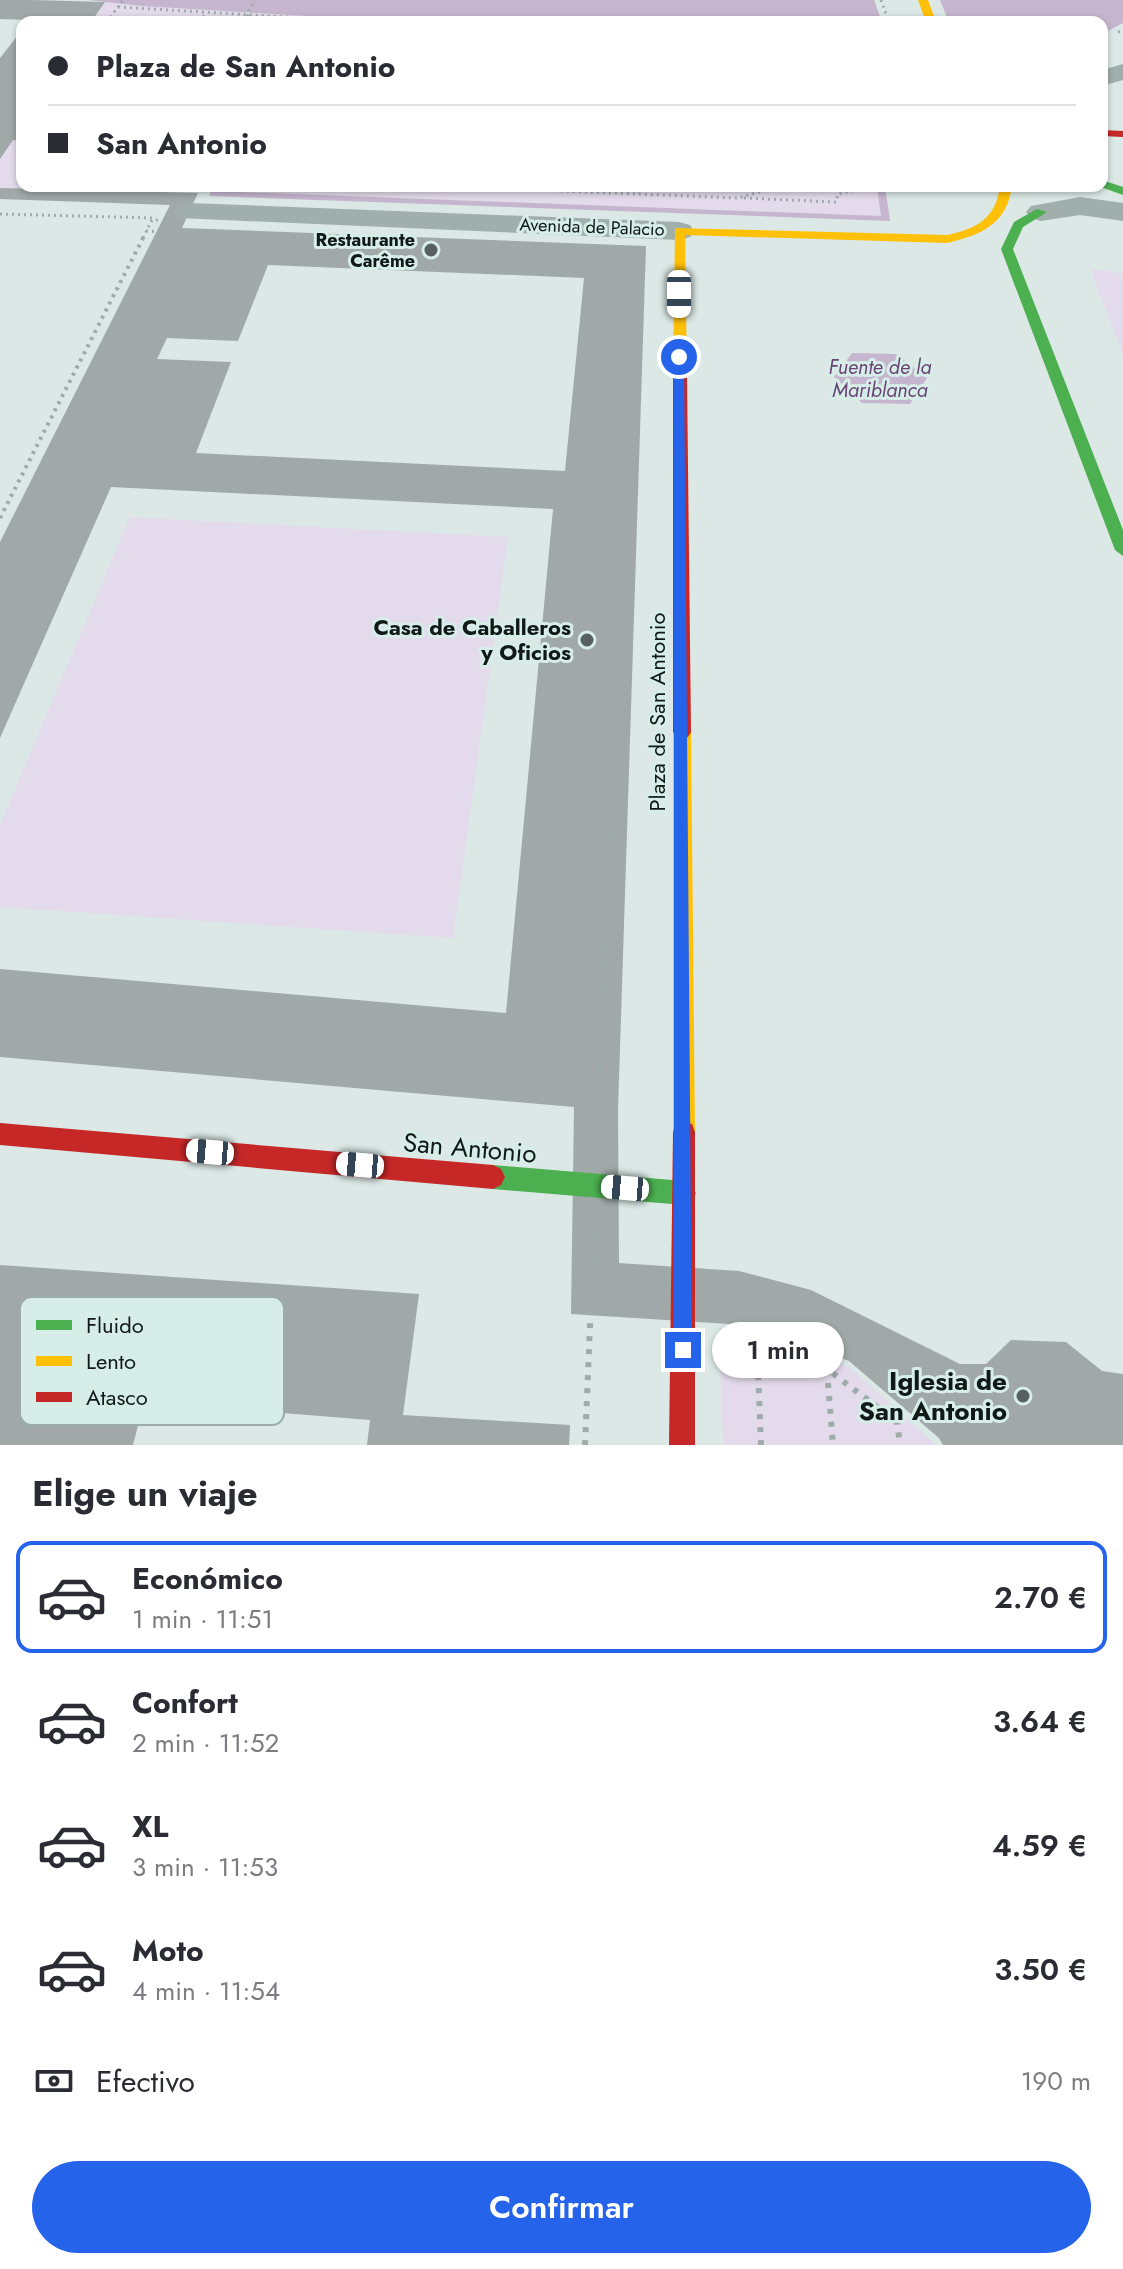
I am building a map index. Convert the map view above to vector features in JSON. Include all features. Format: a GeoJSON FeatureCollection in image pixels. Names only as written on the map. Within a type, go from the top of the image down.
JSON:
{"type":"FeatureCollection","features":[{"type":"Feature","properties":{"kind":"main road","name":"Avenida de Palacio"},"geometry":{"type":"LineString","coordinates":[[679,231],[934,240],[960,238],[991,224],[1007,203],[1006,192]]}},
{"type":"Feature","properties":{"kind":"main road"},"geometry":{"type":"LineString","coordinates":[[960,238],[1010,240],[1041,212]]}},
{"type":"Feature","properties":{"kind":"main road","name":"Plaza de San Antonio"},"geometry":{"type":"LineString","coordinates":[[679,231],[684,1193]]}},
{"type":"Feature","properties":{"kind":"main road"},"geometry":{"type":"LineString","coordinates":[[1010,240],[1123,550]]}},
{"type":"Feature","properties":{"kind":"main road","name":"San Antonio"},"geometry":{"type":"LineString","coordinates":[[0,1134],[684,1193]]}},
{"type":"Feature","properties":{"kind":"main road"},"geometry":{"type":"LineString","coordinates":[[682,1445],[684,1193]]}},
{"type":"Feature","properties":{"kind":"street"},"geometry":{"type":"LineString","coordinates":[[1041,212],[1080,206],[1123,212]]}},
{"type":"Feature","properties":{"kind":"street","name":"Avenida de Palacio"},"geometry":{"type":"LineString","coordinates":[[176,215],[679,231]]}},
{"type":"Feature","properties":{"kind":"path"},"geometry":{"type":"LineString","coordinates":[[247,14],[255,0]]}},
{"type":"Feature","properties":{"kind":"path"},"geometry":{"type":"LineString","coordinates":[[121,3],[150,9],[278,16]]}},
{"type":"Feature","properties":{"kind":"path"},"geometry":{"type":"LineString","coordinates":[[145,16],[150,9]]}},
{"type":"Feature","properties":{"kind":"path"},"geometry":{"type":"LineString","coordinates":[[176,16],[177,10]]}},
{"type":"Feature","properties":{"kind":"path"},"geometry":{"type":"LineString","coordinates":[[204,16],[206,12]]}},
{"type":"Feature","properties":{"kind":"path"},"geometry":{"type":"LineString","coordinates":[[591,192],[836,202],[838,194],[847,192]]}},
{"type":"Feature","properties":{"kind":"path"},"geometry":{"type":"LineString","coordinates":[[641,192],[646,194]]}},
{"type":"Feature","properties":{"kind":"path"},"geometry":{"type":"LineString","coordinates":[[738,198],[760,192]]}},
{"type":"Feature","properties":{"kind":"path"},"geometry":{"type":"LineString","coordinates":[[0,195],[176,215]]}},
{"type":"Feature","properties":{"kind":"path"},"geometry":{"type":"LineString","coordinates":[[0,214],[152,220]]}},
{"type":"Feature","properties":{"kind":"path"},"geometry":{"type":"LineString","coordinates":[[0,518],[146,231],[159,215]]}},
{"type":"Feature","properties":{"kind":"path"},"geometry":{"type":"LineString","coordinates":[[0,557],[162,232],[176,215]]}},
{"type":"Feature","properties":{"kind":"path"},"geometry":{"type":"LineString","coordinates":[[146,231],[162,232]]}},
{"type":"Feature","properties":{"kind":"path"},"geometry":{"type":"LineString","coordinates":[[599,1108],[635,251]]}},
{"type":"Feature","properties":{"kind":"path"},"geometry":{"type":"LineString","coordinates":[[585,1445],[593,1251]]}},
{"type":"Feature","properties":{"kind":"path"},"geometry":{"type":"LineString","coordinates":[[761,1445],[757,1345],[766,1345],[827,1369],[897,1422],[900,1445]]}},
{"type":"Feature","properties":{"kind":"path"},"geometry":{"type":"LineString","coordinates":[[827,1369],[833,1445]]}},
{"type":"Feature","properties":{"kind":"shaded area"},"geometry":{"type":"Polygon","coordinates":[[[105,2],[308,16],[95,16],[105,2]]]}},
{"type":"Feature","properties":{"kind":"shaded area"},"geometry":{"type":"Polygon","coordinates":[[[13,140],[16,140],[16,188],[0,188],[0,159],[13,140]]]}},
{"type":"Feature","properties":{"kind":"shaded area"},"geometry":{"type":"Polygon","coordinates":[[[239,192],[878,192],[881,216],[239,192]]]}},
{"type":"Feature","properties":{"kind":"shaded area"},"geometry":{"type":"Polygon","coordinates":[[[1090,268],[1123,274],[1123,355],[1090,268]]]}},
{"type":"Feature","properties":{"kind":"shaded area"},"geometry":{"type":"Polygon","coordinates":[[[130,517],[508,537],[453,938],[0,907],[0,825],[130,517]]]}},
{"type":"Feature","properties":{"kind":"shaded area"},"geometry":{"type":"Polygon","coordinates":[[[719,1328],[761,1329],[849,1367],[936,1445],[723,1445],[719,1328]]]}},
{"type":"Feature","properties":{"kind":"water"},"geometry":{"type":"Polygon","coordinates":[[[87,0],[1123,0],[1123,23],[1108,31],[1108,16],[308,16],[87,0]]]}},
{"type":"Feature","properties":{"kind":"water"},"geometry":{"type":"Polygon","coordinates":[[[211,192],[238,192],[881,216],[878,192],[886,192],[890,221],[209,196],[211,192]]]}},
{"type":"Feature","properties":{"kind":"water","name":"Fuente de la Mariblanca"},"geometry":{"type":"Polygon","coordinates":[[[852,353],[896,354],[927,378],[910,404],[862,403],[834,377],[852,353]]]}},
{"type":"Feature","properties":{"kind":"pier"},"geometry":{"type":"Polygon","coordinates":[[[874,0],[940,0],[947,16],[880,16],[874,0]]]}},
{"type":"Feature","properties":{"kind":"building"},"geometry":{"type":"Polygon","coordinates":[[[0,0],[105,2],[95,16],[16,16],[16,20],[0,19],[0,0]]]}},
{"type":"Feature","properties":{"kind":"building"},"geometry":{"type":"Polygon","coordinates":[[[16,38],[16,140],[13,140],[0,159],[0,58],[16,38]]]}},
{"type":"Feature","properties":{"kind":"building","name":"Casa de Caballeros y Oficios"},"geometry":{"type":"Polygon","coordinates":[[[0,188],[16,188],[16,192],[198,193],[182,228],[646,246],[618,1110],[619,1263],[739,1271],[811,1290],[960,1364],[986,1364],[1011,1340],[1066,1342],[1102,1371],[1123,1374],[1123,1445],[943,1445],[939,1438],[849,1361],[761,1326],[571,1314],[574,1107],[0,1057],[0,969],[506,1013],[553,509],[111,487],[0,738],[0,542],[170,205],[0,199],[0,188]],[[268,265],[238,341],[167,338],[157,359],[231,362],[196,453],[565,471],[584,278],[268,265]]]}},
{"type":"Feature","properties":{"kind":"building"},"geometry":{"type":"Polygon","coordinates":[[[0,1265],[419,1294],[403,1415],[570,1425],[569,1445],[367,1445],[370,1420],[284,1413],[284,1297],[20,1297],[20,1425],[138,1425],[133,1445],[0,1445],[0,1265]]]}},
{"type":"Feature","properties":{"kind":"traffic: fast"},"geometry":{"type":"LineString","coordinates":[[1108,186],[1123,191]]}},
{"type":"Feature","properties":{"kind":"traffic: fast"},"geometry":{"type":"LineString","coordinates":[[1041,212],[1018,225],[1007,249],[1123,550]]}},
{"type":"Feature","properties":{"kind":"traffic: fast"},"geometry":{"type":"LineString","coordinates":[[493,1177],[684,1193]]}},
{"type":"Feature","properties":{"kind":"traffic: slow"},"geometry":{"type":"LineString","coordinates":[[923,0],[929,16]]}},
{"type":"Feature","properties":{"kind":"traffic: slow"},"geometry":{"type":"LineString","coordinates":[[680,378],[679,231],[947,239],[988,224],[1001,209],[1005,192]]}},
{"type":"Feature","properties":{"kind":"traffic: slow"},"geometry":{"type":"LineString","coordinates":[[682,732],[684,1132]]}},
{"type":"Feature","properties":{"kind":"traffic: jam"},"geometry":{"type":"LineString","coordinates":[[1108,133],[1123,134]]}},
{"type":"Feature","properties":{"kind":"traffic: jam"},"geometry":{"type":"LineString","coordinates":[[680,378],[682,732]]}},
{"type":"Feature","properties":{"kind":"traffic: jam"},"geometry":{"type":"LineString","coordinates":[[682,1445],[684,1132]]}},
{"type":"Feature","properties":{"kind":"traffic: jam"},"geometry":{"type":"LineString","coordinates":[[0,1134],[493,1177]]}},
{"type":"Feature","properties":{"kind":"place","name":"Restaurante Carême"},"geometry":{"type":"Point","coordinates":[431,250]}},
{"type":"Feature","properties":{"kind":"place","name":"Casa de Caballeros y Oficios"},"geometry":{"type":"Point","coordinates":[587,640]}},
{"type":"Feature","properties":{"kind":"place","name":"Iglesia de San Antonio"},"geometry":{"type":"Point","coordinates":[1023,1396]}},
{"type":"Feature","properties":{"kind":"route"},"geometry":{"type":"LineString","coordinates":[[679,357],[683,1350]]}}]}
